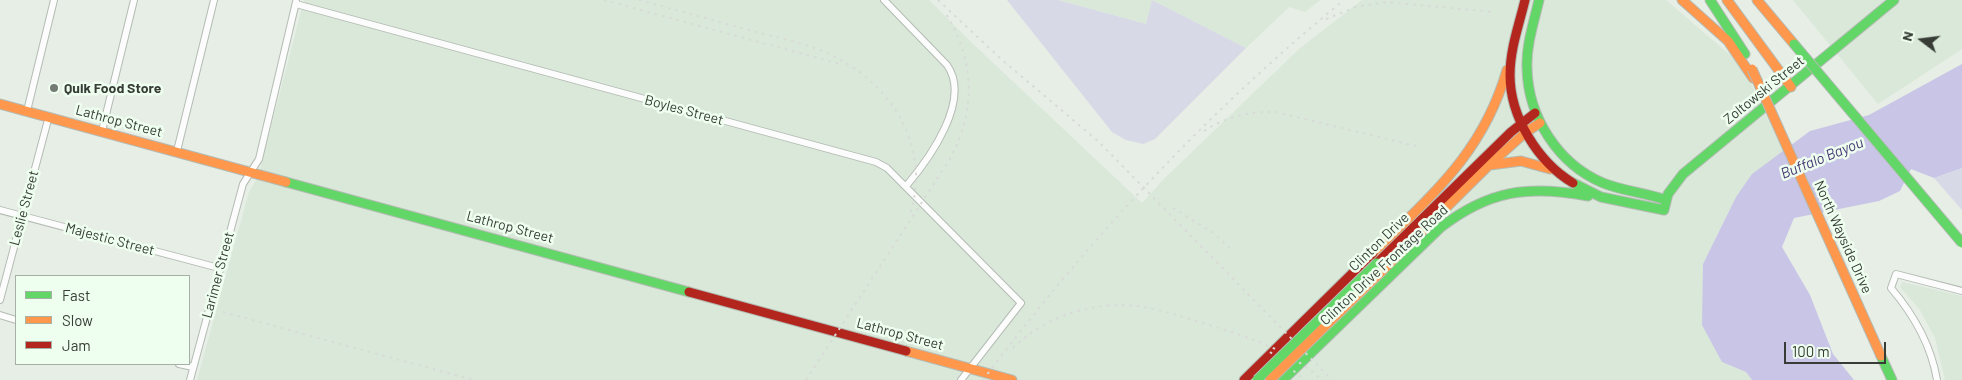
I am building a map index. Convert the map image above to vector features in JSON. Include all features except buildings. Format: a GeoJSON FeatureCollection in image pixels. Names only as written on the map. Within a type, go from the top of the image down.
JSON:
{"type":"FeatureCollection","features":[{"type":"Feature","properties":{"kind":"street"},"geometry":{"type":"LineString","coordinates":[[27,111],[54,0]]}},
{"type":"Feature","properties":{"kind":"street"},"geometry":{"type":"LineString","coordinates":[[102,131],[134,0]]}},
{"type":"Feature","properties":{"kind":"street"},"geometry":{"type":"LineString","coordinates":[[177,151],[214,0]]}},
{"type":"Feature","properties":{"kind":"street"},"geometry":{"type":"LineString","coordinates":[[884,0],[947,65],[953,75],[954,83],[950,115],[940,139],[906,186]]}},
{"type":"Feature","properties":{"kind":"street"},"geometry":{"type":"LineString","coordinates":[[1525,0],[1513,47],[1510,75],[1511,90],[1523,127],[1543,159],[1556,173]]}},
{"type":"Feature","properties":{"kind":"street"},"geometry":{"type":"LineString","coordinates":[[1539,0],[1527,66],[1528,83],[1535,113],[1540,123],[1556,147],[1570,162],[1591,176],[1603,182],[1666,200]]}},
{"type":"Feature","properties":{"kind":"street"},"geometry":{"type":"LineString","coordinates":[[1682,0],[1728,41],[1750,69]]}},
{"type":"Feature","properties":{"kind":"street","name":"North Wayside Drive"},"geometry":{"type":"LineString","coordinates":[[1710,0],[1737,39],[1892,380]]}},
{"type":"Feature","properties":{"kind":"street"},"geometry":{"type":"LineString","coordinates":[[1727,0],[1791,87]]}},
{"type":"Feature","properties":{"kind":"street"},"geometry":{"type":"LineString","coordinates":[[1757,0],[1962,243]]}},
{"type":"Feature","properties":{"kind":"street"},"geometry":{"type":"LineString","coordinates":[[1765,0],[1784,32]]}},
{"type":"Feature","properties":{"kind":"street","name":"Zoltowski Street"},"geometry":{"type":"LineString","coordinates":[[1604,200],[1664,210],[1670,190],[1683,174],[1791,87],[1894,0]]}},
{"type":"Feature","properties":{"kind":"street","name":"Boyles Street"},"geometry":{"type":"LineString","coordinates":[[296,2],[876,162],[892,171],[1021,303],[969,368]]}},
{"type":"Feature","properties":{"kind":"street","name":"Larimer Street"},"geometry":{"type":"LineString","coordinates":[[190,380],[243,184],[258,159],[296,2]]}},
{"type":"Feature","properties":{"kind":"street"},"geometry":{"type":"LineString","coordinates":[[1516,34],[1531,38]]}},
{"type":"Feature","properties":{"kind":"street","name":"Clinton Drive Frontage Road"},"geometry":{"type":"LineString","coordinates":[[1244,380],[1446,182],[1471,151],[1489,120],[1505,81],[1513,47]]}},
{"type":"Feature","properties":{"kind":"street","name":"Lathrop Street"},"geometry":{"type":"LineString","coordinates":[[0,104],[1012,380]]}},
{"type":"Feature","properties":{"kind":"street","name":"Clinton Drive"},"geometry":{"type":"LineString","coordinates":[[1257,380],[1475,179],[1535,113]]}},
{"type":"Feature","properties":{"kind":"street","name":"Leslie Street"},"geometry":{"type":"LineString","coordinates":[[0,300],[49,116]]}},
{"type":"Feature","properties":{"kind":"street","name":"Clinton Drive"},"geometry":{"type":"LineString","coordinates":[[1270,380],[1490,153],[1523,127],[1540,123]]}},
{"type":"Feature","properties":{"kind":"street"},"geometry":{"type":"LineString","coordinates":[[1446,182],[1490,153]]}},
{"type":"Feature","properties":{"kind":"street"},"geometry":{"type":"LineString","coordinates":[[1488,166],[1516,160],[1530,162],[1556,173],[1586,192],[1604,200]]}},
{"type":"Feature","properties":{"kind":"street"},"geometry":{"type":"LineString","coordinates":[[1440,228],[1475,179]]}},
{"type":"Feature","properties":{"kind":"street","name":"Clinton Drive Frontage Road"},"geometry":{"type":"LineString","coordinates":[[1283,380],[1440,228],[1469,206],[1485,198],[1520,190],[1552,189],[1604,200]]}},
{"type":"Feature","properties":{"kind":"street","name":"Majestic Street"},"geometry":{"type":"LineString","coordinates":[[0,210],[219,268]]}},
{"type":"Feature","properties":{"kind":"street"},"geometry":{"type":"LineString","coordinates":[[1937,380],[1924,335],[1903,302],[1891,288],[1896,274],[1962,291]]}},
{"type":"Feature","properties":{"kind":"street"},"geometry":{"type":"LineString","coordinates":[[0,315],[15,320]]}},
{"type":"Feature","properties":{"kind":"street"},"geometry":{"type":"LineString","coordinates":[[1262,363],[1278,380]]}},
{"type":"Feature","properties":{"kind":"street"},"geometry":{"type":"LineString","coordinates":[[182,365],[193,368]]}},
{"type":"Feature","properties":{"kind":"street"},"geometry":{"type":"LineString","coordinates":[[961,380],[969,368]]}},
{"type":"Feature","properties":{"kind":"shaded area"},"geometry":{"type":"Polygon","coordinates":[[[304,0],[929,0],[1142,203],[1165,178],[1299,49],[1362,0],[1666,0],[1743,66],[1783,151],[1736,197],[1703,264],[1722,362],[1746,372],[1752,380],[197,380],[249,192],[258,177],[304,0]]]}},
{"type":"Feature","properties":{"kind":"shaded area"},"geometry":{"type":"Polygon","coordinates":[[[1007,0],[1058,0],[1146,24],[1152,0],[1246,48],[1155,139],[1143,144],[1126,140],[1112,132],[1007,0]]]}},
{"type":"Feature","properties":{"kind":"shaded area"},"geometry":{"type":"Polygon","coordinates":[[[1058,0],[1152,0],[1146,24],[1058,0]]]}},
{"type":"Feature","properties":{"kind":"shaded area"},"geometry":{"type":"Polygon","coordinates":[[[1152,0],[1320,0],[1305,12],[1289,7],[1246,48],[1152,0]]]}},
{"type":"Feature","properties":{"kind":"shaded area"},"geometry":{"type":"Polygon","coordinates":[[[1793,0],[1962,0],[1962,49],[1878,104],[1793,0]]]}},
{"type":"Feature","properties":{"kind":"shaded area"},"geometry":{"type":"Polygon","coordinates":[[[1962,168],[1962,210],[1934,178],[1962,168]]]}},
{"type":"Feature","properties":{"kind":"shaded area"},"geometry":{"type":"Polygon","coordinates":[[[1902,282],[1962,296],[1962,380],[1945,380],[1935,338],[1920,310],[1900,287],[1902,282]]]}},
{"type":"Feature","properties":{"kind":"water","name":"Buffalo Bayou"},"geometry":{"type":"Polygon","coordinates":[[[1962,64],[1962,168],[1934,178],[1911,169],[1900,191],[1879,201],[1794,218],[1782,247],[1810,295],[1833,354],[1854,380],[1752,380],[1746,372],[1722,362],[1702,325],[1703,264],[1736,197],[1752,174],[1810,131],[1869,115],[1962,64]]]}},
{"type":"Feature","properties":{"kind":"railway"},"geometry":{"type":"LineString","coordinates":[[604,0],[840,64]]}},
{"type":"Feature","properties":{"kind":"railway"},"geometry":{"type":"LineString","coordinates":[[639,0],[813,47],[851,66],[871,81],[888,99],[901,119],[910,141],[915,165],[915,189],[910,214]]}},
{"type":"Feature","properties":{"kind":"railway"},"geometry":{"type":"LineString","coordinates":[[938,0],[1001,59],[1099,142],[1332,380]]}},
{"type":"Feature","properties":{"kind":"railway"},"geometry":{"type":"LineString","coordinates":[[983,380],[1065,277],[1152,179],[1245,87],[1344,0]]}},
{"type":"Feature","properties":{"kind":"railway"},"geometry":{"type":"LineString","coordinates":[[1326,19],[1356,7],[1386,2],[1493,12]]}},
{"type":"Feature","properties":{"kind":"railway"},"geometry":{"type":"LineString","coordinates":[[806,380],[948,162],[957,144],[964,125],[969,88],[963,50],[946,14]]}},
{"type":"Feature","properties":{"kind":"railway"},"geometry":{"type":"LineString","coordinates":[[1204,131],[1220,122],[1238,116],[1276,112],[1416,146]]}},
{"type":"Feature","properties":{"kind":"railway"},"geometry":{"type":"LineString","coordinates":[[1173,208],[1215,234],[1233,251]]}},
{"type":"Feature","properties":{"kind":"railway"},"geometry":{"type":"LineString","coordinates":[[1013,348],[1039,328],[1070,314],[1103,306],[1136,306],[1173,314],[1255,340],[1283,353],[1322,380]]}},
{"type":"Feature","properties":{"kind":"railway"},"geometry":{"type":"LineString","coordinates":[[223,312],[473,380]]}},
{"type":"Feature","properties":{"kind":"railway"},"geometry":{"type":"LineString","coordinates":[[1270,352],[1305,380]]}},
{"type":"Feature","properties":{"kind":"traffic: fast"},"geometry":{"type":"LineString","coordinates":[[1539,0],[1529,42],[1527,68],[1533,104],[1548,137],[1572,164],[1587,175],[1611,186],[1666,200]]}},
{"type":"Feature","properties":{"kind":"traffic: fast"},"geometry":{"type":"LineString","coordinates":[[1710,0],[1745,54]]}},
{"type":"Feature","properties":{"kind":"traffic: fast"},"geometry":{"type":"LineString","coordinates":[[1573,183],[1601,197],[1664,210],[1668,194],[1683,174],[1894,0]]}},
{"type":"Feature","properties":{"kind":"traffic: fast"},"geometry":{"type":"LineString","coordinates":[[1794,44],[1962,243]]}},
{"type":"Feature","properties":{"kind":"traffic: fast"},"geometry":{"type":"LineString","coordinates":[[286,182],[689,292]]}},
{"type":"Feature","properties":{"kind":"traffic: fast"},"geometry":{"type":"LineString","coordinates":[[1283,380],[1440,228],[1458,215],[1475,205],[1493,198],[1528,191],[1588,196]]}},
{"type":"Feature","properties":{"kind":"traffic: fast"},"geometry":{"type":"LineString","coordinates":[[1257,380],[1377,263]]}},
{"type":"Feature","properties":{"kind":"traffic: fast"},"geometry":{"type":"LineString","coordinates":[[1881,356],[1892,380]]}},
{"type":"Feature","properties":{"kind":"traffic: slow"},"geometry":{"type":"LineString","coordinates":[[1682,0],[1728,41],[1753,78]]}},
{"type":"Feature","properties":{"kind":"traffic: slow"},"geometry":{"type":"LineString","coordinates":[[1727,0],[1791,87]]}},
{"type":"Feature","properties":{"kind":"traffic: slow"},"geometry":{"type":"LineString","coordinates":[[1757,0],[1794,44]]}},
{"type":"Feature","properties":{"kind":"traffic: slow"},"geometry":{"type":"LineString","coordinates":[[1752,69],[1881,356]]}},
{"type":"Feature","properties":{"kind":"traffic: slow"},"geometry":{"type":"LineString","coordinates":[[1373,253],[1435,191],[1470,149],[1497,99],[1507,70]]}},
{"type":"Feature","properties":{"kind":"traffic: slow"},"geometry":{"type":"LineString","coordinates":[[0,104],[286,182]]}},
{"type":"Feature","properties":{"kind":"traffic: slow"},"geometry":{"type":"LineString","coordinates":[[1384,269],[1488,166],[1526,132],[1540,123]]}},
{"type":"Feature","properties":{"kind":"traffic: slow"},"geometry":{"type":"LineString","coordinates":[[1490,165],[1521,161],[1550,169]]}},
{"type":"Feature","properties":{"kind":"traffic: slow"},"geometry":{"type":"LineString","coordinates":[[1270,380],[1384,269]]}},
{"type":"Feature","properties":{"kind":"traffic: slow"},"geometry":{"type":"LineString","coordinates":[[906,351],[1012,380]]}},
{"type":"Feature","properties":{"kind":"traffic: jam"},"geometry":{"type":"LineString","coordinates":[[1525,0],[1510,65],[1511,91],[1515,107],[1528,137],[1538,151],[1560,174],[1573,183]]}},
{"type":"Feature","properties":{"kind":"traffic: jam"},"geometry":{"type":"LineString","coordinates":[[1377,263],[1511,132],[1535,113]]}},
{"type":"Feature","properties":{"kind":"traffic: jam"},"geometry":{"type":"LineString","coordinates":[[1244,380],[1373,253]]}},
{"type":"Feature","properties":{"kind":"traffic: jam"},"geometry":{"type":"LineString","coordinates":[[689,292],[906,351]]}},
{"type":"Feature","properties":{"kind":"place","name":"Quik Food Store"},"geometry":{"type":"Point","coordinates":[54,88]}}]}
